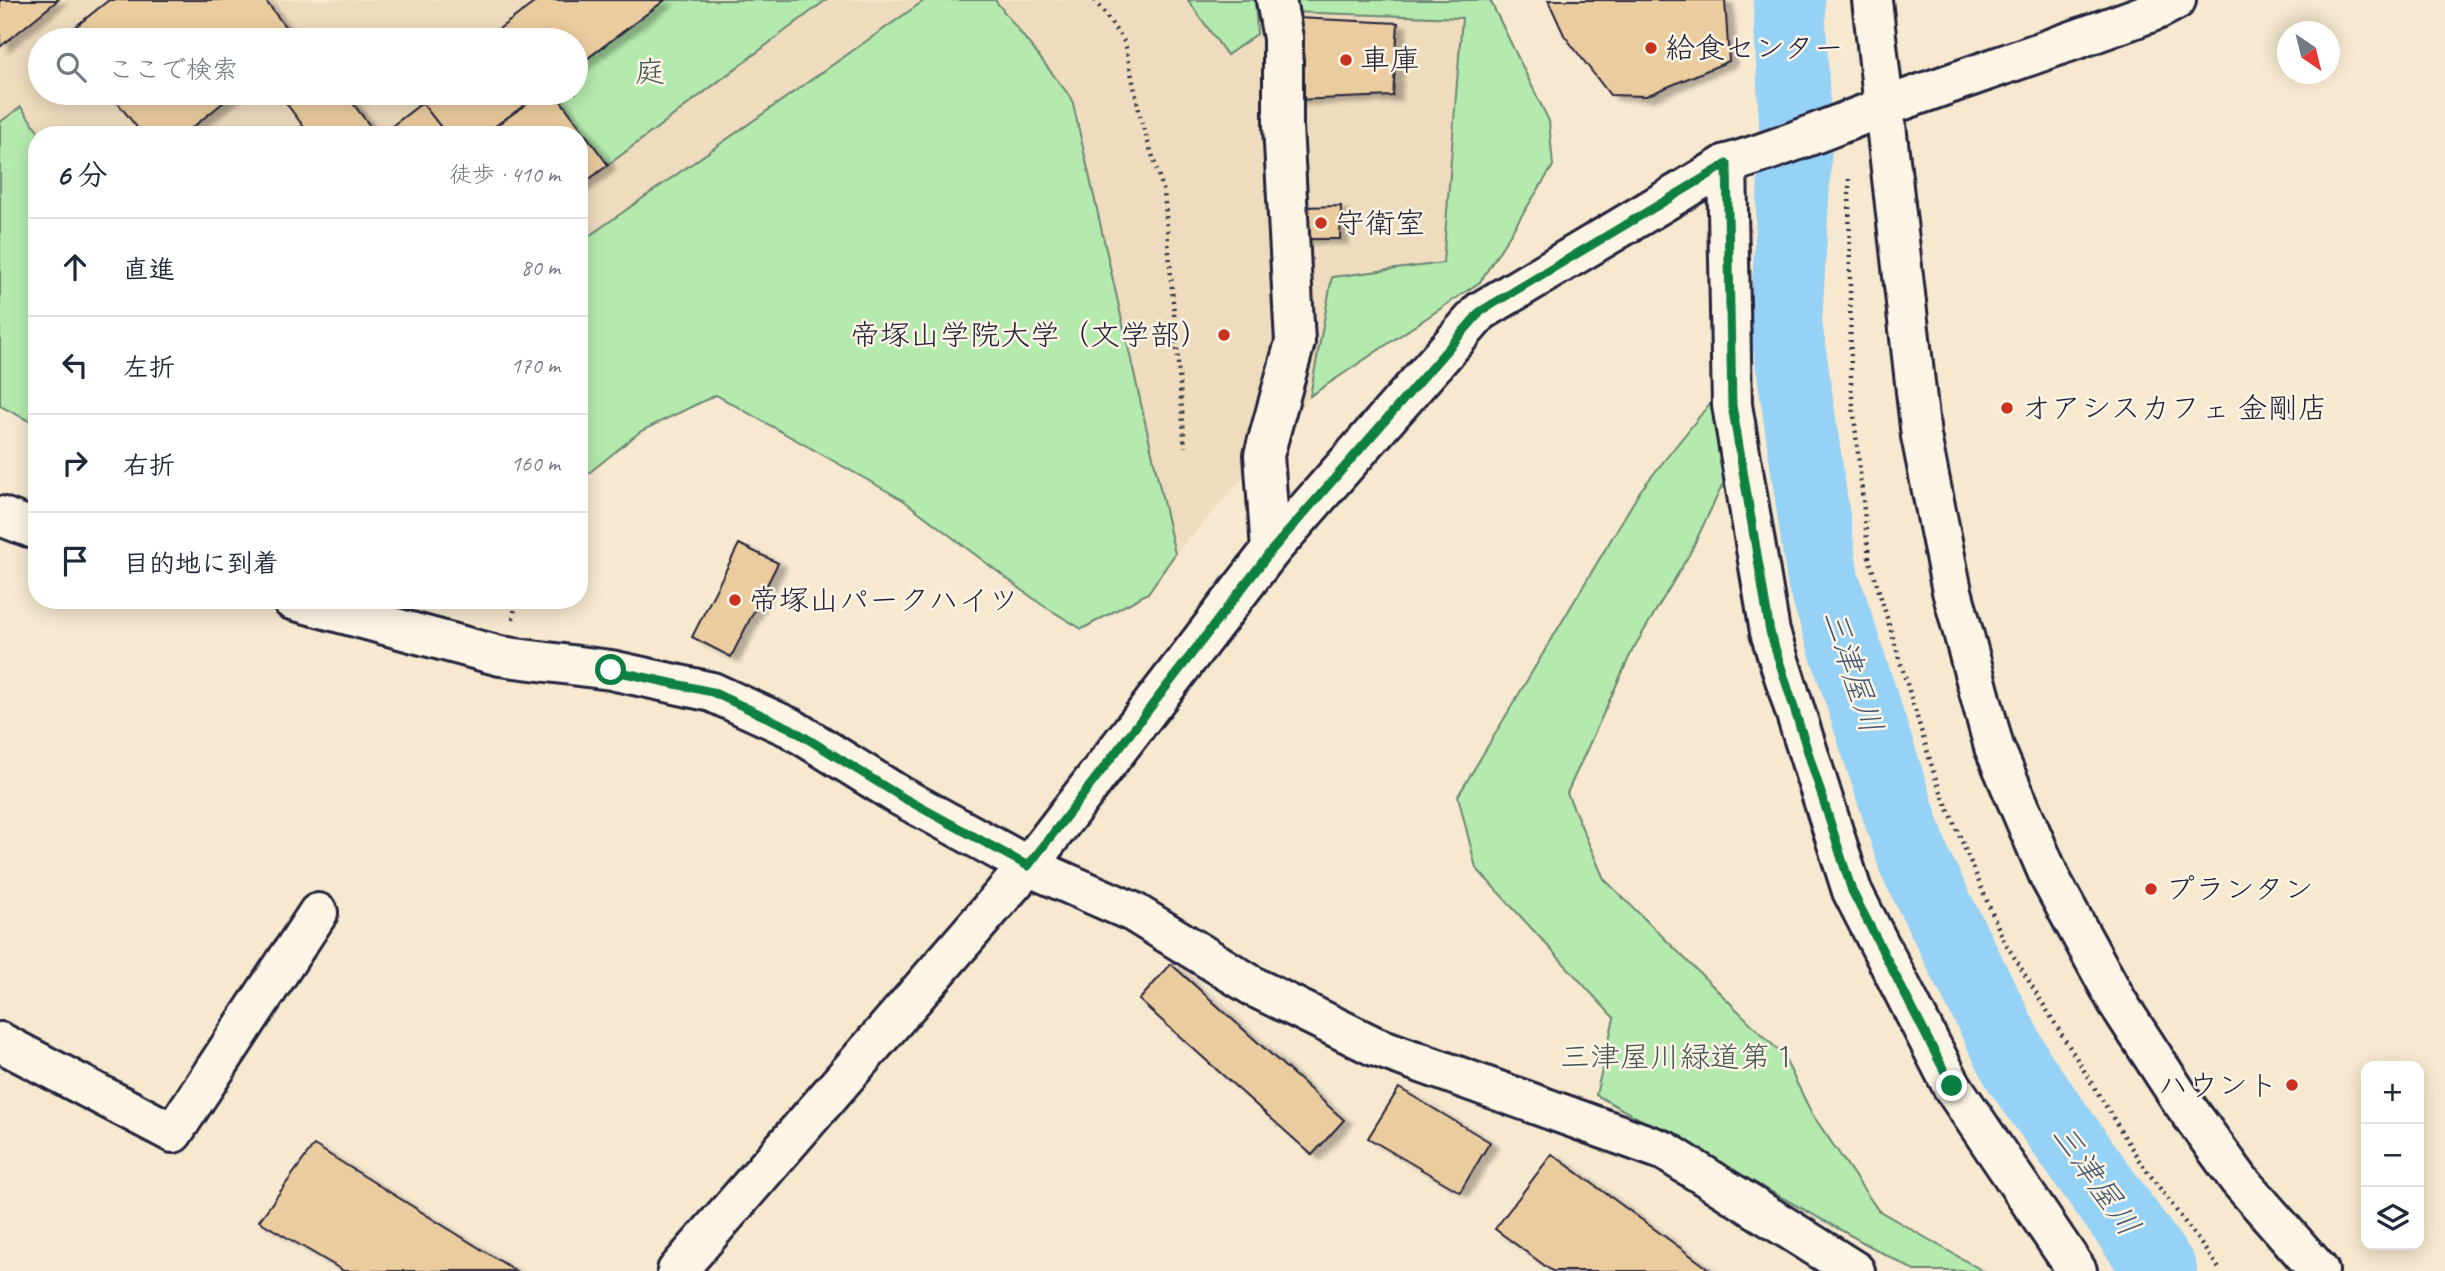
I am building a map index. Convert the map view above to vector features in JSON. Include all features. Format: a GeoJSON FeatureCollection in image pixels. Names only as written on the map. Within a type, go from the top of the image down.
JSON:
{"type":"FeatureCollection","features":[{"type":"Feature","properties":{"kind":"street"},"geometry":{"type":"LineString","coordinates":[[1271,551],[1264,455],[1295,342],[1283,126],[1283,38],[1276,0]]}},
{"type":"Feature","properties":{"kind":"street"},"geometry":{"type":"LineString","coordinates":[[1872,0],[1921,436],[1952,591],[1994,747],[2050,878],[2118,1003],[2181,1100],[2239,1180],[2319,1271]]}},
{"type":"Feature","properties":{"kind":"street"},"geometry":{"type":"LineString","coordinates":[[677,1271],[1028,866],[1271,551],[1481,311],[1741,160],[1883,107],[2035,55],[2157,10],[2176,0]]}},
{"type":"Feature","properties":{"kind":"street"},"geometry":{"type":"LineString","coordinates":[[1741,160],[1732,405],[1770,632],[1852,891],[1952,1086],[2077,1271]]}},
{"type":"Feature","properties":{"kind":"street"},"geometry":{"type":"LineString","coordinates":[[0,516],[28,527]]}},
{"type":"Feature","properties":{"kind":"street"},"geometry":{"type":"LineString","coordinates":[[325,609],[500,656],[611,670],[712,692],[790,728],[900,796],[1028,866],[1133,912],[1256,988],[1374,1046],[1665,1151],[1856,1271]]}},
{"type":"Feature","properties":{"kind":"street"},"geometry":{"type":"LineString","coordinates":[[0,1042],[173,1133],[318,913]]}},
{"type":"Feature","properties":{"kind":"path"},"geometry":{"type":"LineString","coordinates":[[1095,0],[1125,43],[1141,120],[1164,192],[1185,447]]}},
{"type":"Feature","properties":{"kind":"shaded area"},"geometry":{"type":"Polygon","coordinates":[[[0,0],[925,0],[588,237],[588,126],[35,126],[21,107],[0,122],[0,0]]]}},
{"type":"Feature","properties":{"kind":"shaded area","name":"帝塚山学院大学（文学部）"},"geometry":{"type":"Polygon","coordinates":[[[995,0],[1285,0],[1463,17],[1443,264],[1334,275],[1310,396],[1264,455],[1175,554],[1072,99],[995,0]]]}},
{"type":"Feature","properties":{"kind":"green space","name":"庭"},"geometry":{"type":"Polygon","coordinates":[[[665,0],[826,0],[608,165],[588,138],[588,126],[579,126],[564,105],[588,105],[588,58],[665,0]]]}},
{"type":"Feature","properties":{"kind":"green space"},"geometry":{"type":"Polygon","coordinates":[[[925,0],[995,0],[1072,99],[1175,554],[1148,593],[1082,629],[1042,605],[903,500],[716,395],[641,431],[588,474],[588,237],[925,0]]]}},
{"type":"Feature","properties":{"kind":"green space"},"geometry":{"type":"Polygon","coordinates":[[[1188,0],[1255,0],[1257,34],[1227,55],[1188,0]]]}},
{"type":"Feature","properties":{"kind":"green space"},"geometry":{"type":"Polygon","coordinates":[[[1285,0],[1490,0],[1549,121],[1553,166],[1480,282],[1310,396],[1332,277],[1443,263],[1462,18],[1289,12],[1285,0]]]}},
{"type":"Feature","properties":{"kind":"green space"},"geometry":{"type":"Polygon","coordinates":[[[21,107],[35,126],[28,126],[28,420],[0,406],[0,122],[21,107]]]}},
{"type":"Feature","properties":{"kind":"green space","name":"三津屋川緑道第１"},"geometry":{"type":"Polygon","coordinates":[[[1719,392],[1735,459],[1689,555],[1632,651],[1567,793],[1604,879],[1783,1055],[1812,1114],[1878,1210],[1983,1271],[1915,1271],[1596,1095],[1614,1018],[1476,868],[1458,796],[1640,491],[1719,392]]]}},
{"type":"Feature","properties":{"kind":"building"},"geometry":{"type":"Polygon","coordinates":[[[0,0],[58,0],[0,47],[0,0]]]}},
{"type":"Feature","properties":{"kind":"building"},"geometry":{"type":"Polygon","coordinates":[[[109,0],[265,0],[286,28],[74,28],[109,0]]]}},
{"type":"Feature","properties":{"kind":"building"},"geometry":{"type":"Polygon","coordinates":[[[538,0],[665,0],[588,58],[588,28],[500,28],[538,0]]]}},
{"type":"Feature","properties":{"kind":"building","name":"給食センター"},"geometry":{"type":"Polygon","coordinates":[[[1548,0],[1725,0],[1729,61],[1646,96],[1610,95],[1564,35],[1548,0]]]}},
{"type":"Feature","properties":{"kind":"building","name":"車庫"},"geometry":{"type":"Polygon","coordinates":[[[1297,18],[1398,23],[1393,96],[1294,100],[1297,18]]]}},
{"type":"Feature","properties":{"kind":"building"},"geometry":{"type":"Polygon","coordinates":[[[119,105],[220,105],[194,126],[136,126],[119,105]]]}},
{"type":"Feature","properties":{"kind":"building"},"geometry":{"type":"Polygon","coordinates":[[[288,105],[354,105],[370,126],[303,126],[288,105]]]}},
{"type":"Feature","properties":{"kind":"building"},"geometry":{"type":"Polygon","coordinates":[[[419,105],[424,105],[440,126],[392,126],[419,105]]]}},
{"type":"Feature","properties":{"kind":"building"},"geometry":{"type":"Polygon","coordinates":[[[423,105],[525,105],[496,126],[440,126],[423,105]]]}},
{"type":"Feature","properties":{"kind":"building"},"geometry":{"type":"Polygon","coordinates":[[[525,105],[564,105],[579,126],[496,126],[525,105]]]}},
{"type":"Feature","properties":{"kind":"building"},"geometry":{"type":"Polygon","coordinates":[[[588,138],[608,165],[588,180],[588,138]]]}},
{"type":"Feature","properties":{"kind":"building","name":"守衛室"},"geometry":{"type":"Polygon","coordinates":[[[1341,206],[1340,239],[1301,239],[1302,207],[1341,206]]]}},
{"type":"Feature","properties":{"kind":"building","name":"帝塚山パークハイツ"},"geometry":{"type":"Polygon","coordinates":[[[739,544],[778,563],[731,657],[692,637],[739,544]]]}},
{"type":"Feature","properties":{"kind":"building"},"geometry":{"type":"Polygon","coordinates":[[[1171,964],[1344,1120],[1312,1155],[1139,1000],[1171,964]]]}},
{"type":"Feature","properties":{"kind":"building"},"geometry":{"type":"Polygon","coordinates":[[[1399,1088],[1490,1142],[1460,1192],[1368,1138],[1399,1088]]]}},
{"type":"Feature","properties":{"kind":"building"},"geometry":{"type":"Polygon","coordinates":[[[314,1145],[516,1271],[344,1271],[259,1221],[314,1145]]]}},
{"type":"Feature","properties":{"kind":"building"},"geometry":{"type":"Polygon","coordinates":[[[1552,1154],[1709,1269],[1708,1271],[1552,1271],[1495,1229],[1552,1154]]]}},
{"type":"Feature","properties":{"kind":"waterway","name":"三津屋川"},"geometry":{"type":"LineString","coordinates":[[1789,0],[1796,145],[1786,324],[1823,580],[1915,863],[2019,1071],[2161,1271]]}},
{"type":"Feature","properties":{"kind":"place","name":"給食センター"},"geometry":{"type":"Point","coordinates":[1651,48]}},
{"type":"Feature","properties":{"kind":"place","name":"車庫"},"geometry":{"type":"Point","coordinates":[1346,60]}},
{"type":"Feature","properties":{"kind":"place","name":"守衛室"},"geometry":{"type":"Point","coordinates":[1321,223]}},
{"type":"Feature","properties":{"kind":"place","name":"帝塚山学院大学（文学部）"},"geometry":{"type":"Point","coordinates":[1224,335]}},
{"type":"Feature","properties":{"kind":"place","name":"オアシスカフェ 金剛店"},"geometry":{"type":"Point","coordinates":[2007,408]}},
{"type":"Feature","properties":{"kind":"place","name":"帝塚山パークハイツ"},"geometry":{"type":"Point","coordinates":[735,600]}},
{"type":"Feature","properties":{"kind":"place","name":"プランタン"},"geometry":{"type":"Point","coordinates":[2151,889]}},
{"type":"Feature","properties":{"kind":"place","name":"ハウント"},"geometry":{"type":"Point","coordinates":[2292,1085]}},
{"type":"Feature","properties":{"kind":"route"},"geometry":{"type":"LineString","coordinates":[[611,670],[712,692],[790,728],[900,796],[1028,866],[1271,551],[1481,311],[1727,164],[1732,405],[1770,632],[1852,891],[1952,1086]]}}]}
